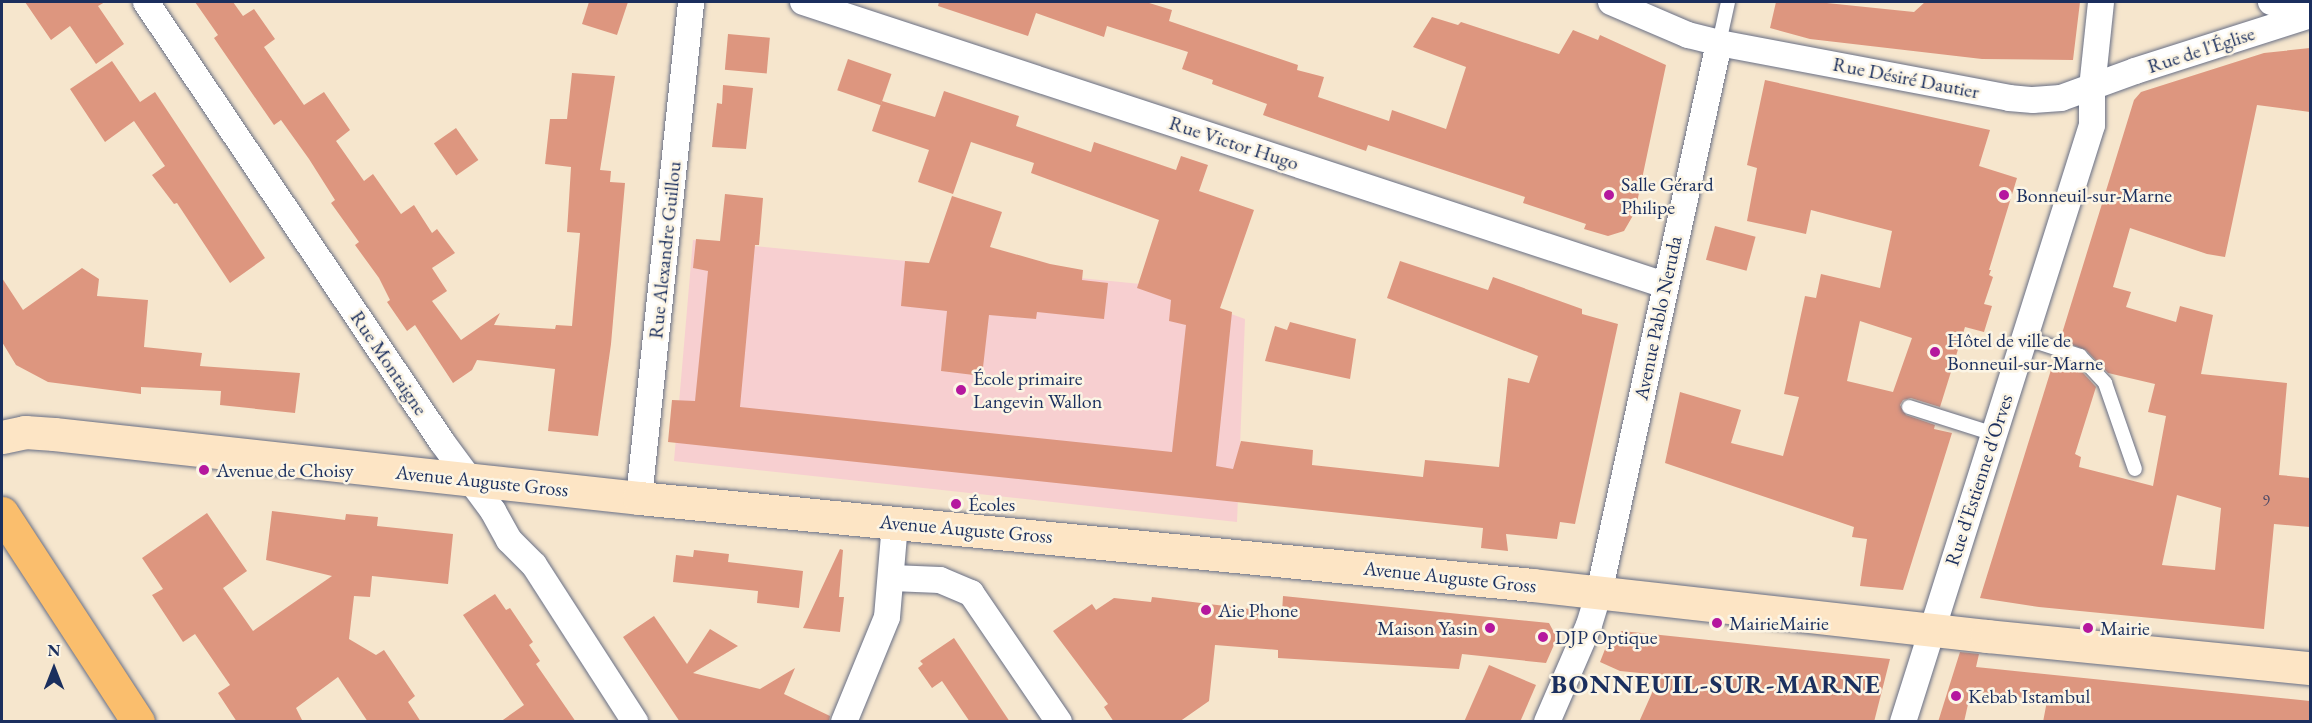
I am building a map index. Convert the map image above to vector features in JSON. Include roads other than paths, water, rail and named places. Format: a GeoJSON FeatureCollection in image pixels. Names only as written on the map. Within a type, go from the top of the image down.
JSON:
{"type":"FeatureCollection","features":[{"type":"Feature","properties":{"kind":"main road"},"geometry":{"type":"LineString","coordinates":[[2,513],[138,722]]}},
{"type":"Feature","properties":{"kind":"street","name":"Rue Montaigne"},"geometry":{"type":"LineString","coordinates":[[146,2],[493,511],[509,540],[534,565],[635,722]]}},
{"type":"Feature","properties":{"kind":"street","name":"Rue Alexandre Guillou"},"geometry":{"type":"LineString","coordinates":[[639,498],[691,2]]}},
{"type":"Feature","properties":{"kind":"street","name":"Rue Victor Hugo"},"geometry":{"type":"LineString","coordinates":[[803,2],[1665,285]]}},
{"type":"Feature","properties":{"kind":"street","name":"Rue Désiré Dautier"},"geometry":{"type":"LineString","coordinates":[[1611,2],[1688,35],[1719,43],[2009,98],[2061,98],[2092,88]]}},
{"type":"Feature","properties":{"kind":"street","name":"Rue d'Estienne d'Orves"},"geometry":{"type":"LineString","coordinates":[[1903,722],[2092,125],[2092,88],[2101,2]]}},
{"type":"Feature","properties":{"kind":"street"},"geometry":{"type":"LineString","coordinates":[[2271,2],[2310,14]]}},
{"type":"Feature","properties":{"kind":"street","name":"Rue de l'Église"},"geometry":{"type":"LineString","coordinates":[[2092,88],[2135,71],[2310,14]]}},
{"type":"Feature","properties":{"kind":"street","name":"Avenue Pablo Neruda"},"geometry":{"type":"LineString","coordinates":[[1547,722],[1589,625],[1599,593],[1719,43]]}},
{"type":"Feature","properties":{"kind":"street","name":"Avenue Auguste Gross"},"geometry":{"type":"LineString","coordinates":[[2,437],[25,432],[54,434],[639,498],[1599,593],[1931,630],[2310,668]]}},
{"type":"Feature","properties":{"kind":"street"},"geometry":{"type":"LineString","coordinates":[[844,722],[887,616],[896,523]]}},
{"type":"Feature","properties":{"kind":"street"},"geometry":{"type":"LineString","coordinates":[[892,578],[940,580],[971,593],[1059,722]]}},
{"type":"Feature","properties":{"kind":"lane"},"geometry":{"type":"LineString","coordinates":[[1719,43],[1728,2]]}},
{"type":"Feature","properties":{"kind":"lane"},"geometry":{"type":"LineString","coordinates":[[2025,338],[2080,356],[2105,383],[2135,469]]}},
{"type":"Feature","properties":{"kind":"lane"},"geometry":{"type":"LineString","coordinates":[[1909,407],[1994,434]]}},
{"type":"Feature","properties":{"kind":"place","name":"Salle Gérard Philipe"},"geometry":{"type":"Point","coordinates":[1609,195]}},
{"type":"Feature","properties":{"kind":"place","name":"Bonneuil-sur-Marne"},"geometry":{"type":"Point","coordinates":[2004,195]}},
{"type":"Feature","properties":{"kind":"place","name":"Hôtel de ville de Bonneuil-sur-Marne"},"geometry":{"type":"Point","coordinates":[1935,352]}},
{"type":"Feature","properties":{"kind":"place","name":"École primaire Langevin Wallon"},"geometry":{"type":"Point","coordinates":[961,390]}},
{"type":"Feature","properties":{"kind":"place","name":"Avenue de Choisy"},"geometry":{"type":"Point","coordinates":[204,470]}},
{"type":"Feature","properties":{"kind":"place","name":"Écoles"},"geometry":{"type":"Point","coordinates":[956,504]}},
{"type":"Feature","properties":{"kind":"place","name":"Aie Phone"},"geometry":{"type":"Point","coordinates":[1206,610]}},
{"type":"Feature","properties":{"kind":"place","name":"MairieMairie"},"geometry":{"type":"Point","coordinates":[1717,623]}},
{"type":"Feature","properties":{"kind":"place","name":"Maison Yasin"},"geometry":{"type":"Point","coordinates":[1490,628]}},
{"type":"Feature","properties":{"kind":"place","name":"Mairie"},"geometry":{"type":"Point","coordinates":[2088,628]}},
{"type":"Feature","properties":{"kind":"place","name":"DJP Optique"},"geometry":{"type":"Point","coordinates":[1543,637]}},
{"type":"Feature","properties":{"kind":"place","name":"Kebab Istambul"},"geometry":{"type":"Point","coordinates":[1956,696]}},
{"type":"Feature","properties":{"kind":"district","name":"BONNEUIL-SUR-MARNE"},"geometry":{"type":"Point","coordinates":[1716,685]}}]}
